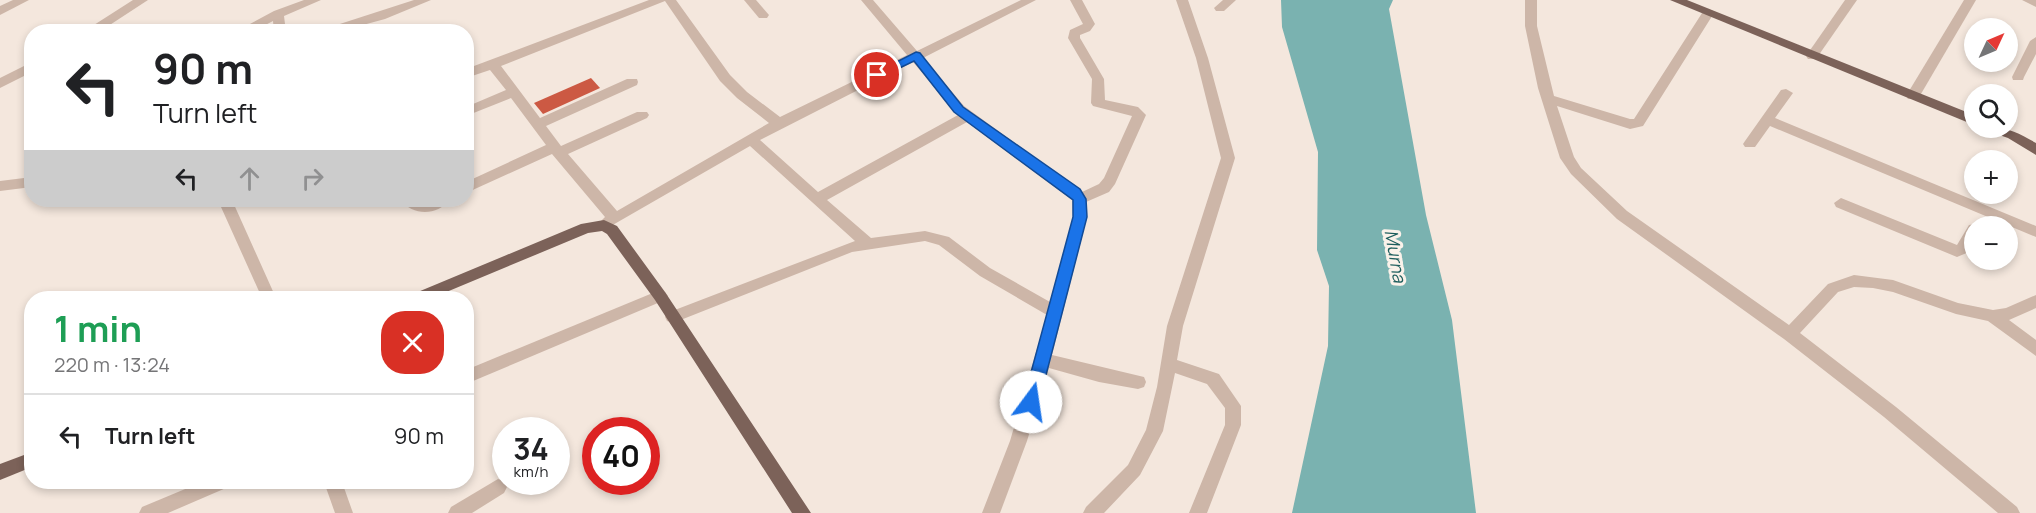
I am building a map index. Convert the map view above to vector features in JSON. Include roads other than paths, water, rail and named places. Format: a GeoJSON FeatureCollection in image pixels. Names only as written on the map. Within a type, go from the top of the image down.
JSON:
{"type":"FeatureCollection","features":[{"type":"Feature","properties":{"kind":"main road"},"geometry":{"type":"LineString","coordinates":[[1676,0],[1964,116]]}},
{"type":"Feature","properties":{"kind":"main road"},"geometry":{"type":"LineString","coordinates":[[2018,138],[2036,150]]}},
{"type":"Feature","properties":{"kind":"main road"},"geometry":{"type":"LineString","coordinates":[[435,291],[586,228],[610,222],[612,230],[660,296],[802,513]]}},
{"type":"Feature","properties":{"kind":"main road"},"geometry":{"type":"LineString","coordinates":[[0,472],[24,462]]}},
{"type":"Feature","properties":{"kind":"street"},"geometry":{"type":"LineString","coordinates":[[0,11],[23,0]]}},
{"type":"Feature","properties":{"kind":"street"},"geometry":{"type":"LineString","coordinates":[[102,24],[142,0]]}},
{"type":"Feature","properties":{"kind":"street"},"geometry":{"type":"LineString","coordinates":[[350,24],[398,11],[425,0]]}},
{"type":"Feature","properties":{"kind":"street"},"geometry":{"type":"LineString","coordinates":[[474,71],[625,6],[660,0]]}},
{"type":"Feature","properties":{"kind":"street"},"geometry":{"type":"LineString","coordinates":[[670,0],[725,78],[742,95],[779,123]]}},
{"type":"Feature","properties":{"kind":"street"},"geometry":{"type":"LineString","coordinates":[[750,0],[763,15]]}},
{"type":"Feature","properties":{"kind":"street"},"geometry":{"type":"LineString","coordinates":[[867,0],[916,55],[959,110],[1076,193],[1080,199],[1080,217],[1026,423],[1008,475],[991,513]]}},
{"type":"Feature","properties":{"kind":"street"},"geometry":{"type":"LineString","coordinates":[[1076,0],[1089,24],[1086,28],[1074,33],[1074,38],[1098,79],[1098,103],[1133,110],[1139,115],[1110,180],[1104,188],[1080,199]]}},
{"type":"Feature","properties":{"kind":"street"},"geometry":{"type":"LineString","coordinates":[[1092,513],[1134,470],[1144,453],[1160,411],[1175,326],[1228,158],[1202,58],[1182,0]]}},
{"type":"Feature","properties":{"kind":"street"},"geometry":{"type":"LineString","coordinates":[[1220,8],[1230,0]]}},
{"type":"Feature","properties":{"kind":"street"},"geometry":{"type":"LineString","coordinates":[[1531,0],[1531,26],[1549,99],[1567,158],[1591,187],[1622,215],[1791,334],[1890,412],[2011,513]]}},
{"type":"Feature","properties":{"kind":"street"},"geometry":{"type":"LineString","coordinates":[[1812,56],[1851,0]]}},
{"type":"Feature","properties":{"kind":"street"},"geometry":{"type":"LineString","coordinates":[[1913,96],[1970,0]]}},
{"type":"Feature","properties":{"kind":"street"},"geometry":{"type":"LineString","coordinates":[[2028,0],[2036,3]]}},
{"type":"Feature","properties":{"kind":"street"},"geometry":{"type":"LineString","coordinates":[[257,24],[309,1]]}},
{"type":"Feature","properties":{"kind":"street"},"geometry":{"type":"LineString","coordinates":[[493,64],[610,222],[779,123],[1024,1]]}},
{"type":"Feature","properties":{"kind":"street"},"geometry":{"type":"LineString","coordinates":[[1549,99],[1630,124],[1638,123],[1708,13]]}},
{"type":"Feature","properties":{"kind":"street"},"geometry":{"type":"LineString","coordinates":[[278,14],[279,24]]}},
{"type":"Feature","properties":{"kind":"street"},"geometry":{"type":"LineString","coordinates":[[2018,77],[2036,41]]}},
{"type":"Feature","properties":{"kind":"street"},"geometry":{"type":"LineString","coordinates":[[0,84],[24,70]]}},
{"type":"Feature","properties":{"kind":"street"},"geometry":{"type":"LineString","coordinates":[[538,124],[632,82]]}},
{"type":"Feature","properties":{"kind":"street"},"geometry":{"type":"LineString","coordinates":[[474,109],[514,92]]}},
{"type":"Feature","properties":{"kind":"street"},"geometry":{"type":"LineString","coordinates":[[1750,144],[1786,93]]}},
{"type":"Feature","properties":{"kind":"street"},"geometry":{"type":"LineString","coordinates":[[474,185],[642,115]]}},
{"type":"Feature","properties":{"kind":"street"},"geometry":{"type":"LineString","coordinates":[[817,199],[966,116]]}},
{"type":"Feature","properties":{"kind":"street"},"geometry":{"type":"LineString","coordinates":[[1767,120],[2036,232]]}},
{"type":"Feature","properties":{"kind":"street"},"geometry":{"type":"LineString","coordinates":[[751,140],[867,243]]}},
{"type":"Feature","properties":{"kind":"street"},"geometry":{"type":"LineString","coordinates":[[0,186],[24,183]]}},
{"type":"Feature","properties":{"kind":"street"},"geometry":{"type":"LineString","coordinates":[[1840,203],[1957,251],[1964,248]]}},
{"type":"Feature","properties":{"kind":"street"},"geometry":{"type":"LineString","coordinates":[[228,207],[266,291]]}},
{"type":"Feature","properties":{"kind":"street"},"geometry":{"type":"LineString","coordinates":[[1981,216],[1984,211]]}},
{"type":"Feature","properties":{"kind":"street"},"geometry":{"type":"LineString","coordinates":[[673,316],[850,247],[925,236],[936,237],[985,272],[1054,312]]}},
{"type":"Feature","properties":{"kind":"street"},"geometry":{"type":"LineString","coordinates":[[1791,334],[1837,285],[1854,281],[1895,286],[1947,305],[1992,316],[2036,349]]}},
{"type":"Feature","properties":{"kind":"street"},"geometry":{"type":"LineString","coordinates":[[474,374],[660,296]]}},
{"type":"Feature","properties":{"kind":"street"},"geometry":{"type":"LineString","coordinates":[[1992,316],[2010,312],[2036,301]]}},
{"type":"Feature","properties":{"kind":"street"},"geometry":{"type":"LineString","coordinates":[[1042,359],[1099,375],[1138,382]]}},
{"type":"Feature","properties":{"kind":"street"},"geometry":{"type":"LineString","coordinates":[[1168,364],[1213,380],[1233,406],[1233,425],[1198,513]]}},
{"type":"Feature","properties":{"kind":"street"},"geometry":{"type":"LineString","coordinates":[[148,513],[172,507],[207,489]]}},
{"type":"Feature","properties":{"kind":"street"},"geometry":{"type":"LineString","coordinates":[[335,489],[344,513]]}},
{"type":"Feature","properties":{"kind":"street"},"geometry":{"type":"LineString","coordinates":[[457,513],[492,490]]}},
{"type":"Feature","properties":{"kind":"water","name":"Murna"},"geometry":{"type":"Polygon","coordinates":[[[1281,0],[1393,0],[1389,9],[1426,215],[1452,320],[1476,513],[1292,513],[1328,346],[1329,286],[1317,250],[1318,152],[1282,27],[1281,0]]]}}]}
